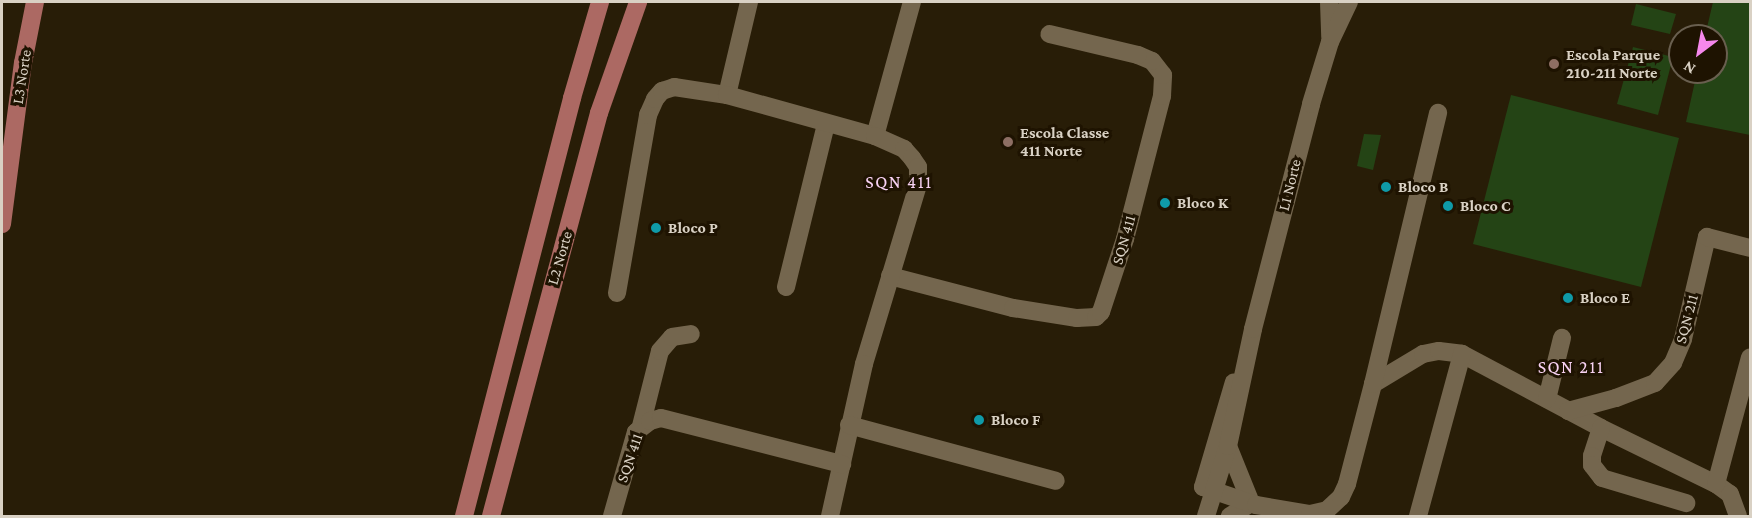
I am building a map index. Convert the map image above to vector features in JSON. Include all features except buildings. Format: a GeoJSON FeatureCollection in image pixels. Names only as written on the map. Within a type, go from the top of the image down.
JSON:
{"type":"FeatureCollection","features":[{"type":"Feature","properties":{"kind":"main road","name":"L3 Norte"},"geometry":{"type":"LineString","coordinates":[[2,224],[23,63],[35,2]]}},
{"type":"Feature","properties":{"kind":"main road","name":"L2 Norte"},"geometry":{"type":"LineString","coordinates":[[464,516],[569,108],[600,2]]}},
{"type":"Feature","properties":{"kind":"main road","name":"L2 Norte"},"geometry":{"type":"LineString","coordinates":[[491,516],[602,104],[638,2]]}},
{"type":"Feature","properties":{"kind":"main road"},"geometry":{"type":"LineString","coordinates":[[490,416],[498,416],[513,432]]}},
{"type":"Feature","properties":{"kind":"street"},"geometry":{"type":"LineString","coordinates":[[727,95],[749,2]]}},
{"type":"Feature","properties":{"kind":"street"},"geometry":{"type":"LineString","coordinates":[[875,136],[912,2]]}},
{"type":"Feature","properties":{"kind":"street","name":"L1 Norte"},"geometry":{"type":"LineString","coordinates":[[1329,2],[1330,42]]}},
{"type":"Feature","properties":{"kind":"street","name":"L1 Norte"},"geometry":{"type":"LineString","coordinates":[[1195,516],[1228,446],[1253,329],[1330,42],[1349,2]]}},
{"type":"Feature","properties":{"kind":"street","name":"SQN 411"},"geometry":{"type":"LineString","coordinates":[[890,276],[1013,308],[1087,319],[1096,317],[1101,312],[1125,239],[1162,96],[1162,75],[1152,61],[1138,55],[1049,34]]}},
{"type":"Feature","properties":{"kind":"street"},"geometry":{"type":"LineString","coordinates":[[617,293],[648,115],[655,99],[663,91],[674,87],[727,95],[875,136],[904,149],[918,167],[918,185],[849,425],[830,516]]}},
{"type":"Feature","properties":{"kind":"street"},"geometry":{"type":"LineString","coordinates":[[1209,488],[1251,503],[1310,514],[1327,510],[1332,506],[1347,484],[1438,113]]}},
{"type":"Feature","properties":{"kind":"street"},"geometry":{"type":"LineString","coordinates":[[786,287],[826,124]]}},
{"type":"Feature","properties":{"kind":"street","name":"SQN 211"},"geometry":{"type":"LineString","coordinates":[[1568,411],[1616,398],[1655,383],[1673,363],[1683,339],[1707,237],[1750,248]]}},
{"type":"Feature","properties":{"kind":"street","name":"L1 Norte"},"geometry":{"type":"LineString","coordinates":[[1206,516],[1224,407],[1253,329]]}},
{"type":"Feature","properties":{"kind":"street"},"geometry":{"type":"LineString","coordinates":[[641,426],[660,351],[672,337],[691,334]]}},
{"type":"Feature","properties":{"kind":"street"},"geometry":{"type":"LineString","coordinates":[[1547,399],[1562,338]]}},
{"type":"Feature","properties":{"kind":"street"},"geometry":{"type":"LineString","coordinates":[[1373,384],[1399,366],[1423,354],[1438,351],[1462,354],[1601,428],[1716,484],[1730,494],[1738,516]]}},
{"type":"Feature","properties":{"kind":"street"},"geometry":{"type":"LineString","coordinates":[[1418,516],[1462,354]]}},
{"type":"Feature","properties":{"kind":"street"},"geometry":{"type":"LineString","coordinates":[[1716,484],[1750,357]]}},
{"type":"Feature","properties":{"kind":"street","name":"SQN 411"},"geometry":{"type":"LineString","coordinates":[[612,516],[633,440],[641,426],[661,418],[842,464]]}},
{"type":"Feature","properties":{"kind":"street"},"geometry":{"type":"LineString","coordinates":[[849,425],[1056,481]]}},
{"type":"Feature","properties":{"kind":"street"},"geometry":{"type":"LineString","coordinates":[[1601,428],[1592,456],[1592,465],[1602,478],[1686,503]]}},
{"type":"Feature","properties":{"kind":"street"},"geometry":{"type":"LineString","coordinates":[[1228,446],[1251,503]]}},
{"type":"Feature","properties":{"kind":"street"},"geometry":{"type":"LineString","coordinates":[[1230,516],[1251,503]]}},
{"type":"Feature","properties":{"kind":"green space"},"geometry":{"type":"Polygon","coordinates":[[[1713,2],[1750,2],[1750,135],[1686,122],[1694,84],[1728,84],[1728,24],[1708,24],[1713,2]]]}},
{"type":"Feature","properties":{"kind":"green space"},"geometry":{"type":"Polygon","coordinates":[[[1636,4],[1676,14],[1673,24],[1668,24],[1668,34],[1631,25],[1636,4]]]}},
{"type":"Feature","properties":{"kind":"green space"},"geometry":{"type":"Polygon","coordinates":[[[1633,47],[1668,56],[1668,76],[1658,115],[1617,104],[1633,47]]]}},
{"type":"Feature","properties":{"kind":"green space"},"geometry":{"type":"Polygon","coordinates":[[[1511,95],[1679,138],[1641,287],[1473,244],[1511,95]]]}},
{"type":"Feature","properties":{"kind":"green space"},"geometry":{"type":"Polygon","coordinates":[[[1364,134],[1381,135],[1373,170],[1357,166],[1364,134]]]}},
{"type":"Feature","properties":{"kind":"place","name":"Escola Parque 210-211 Norte"},"geometry":{"type":"Point","coordinates":[1554,64]}},
{"type":"Feature","properties":{"kind":"place","name":"Escola Classe 411 Norte"},"geometry":{"type":"Point","coordinates":[1008,142]}},
{"type":"Feature","properties":{"kind":"place","name":"Bloco B"},"geometry":{"type":"Point","coordinates":[1386,187]}},
{"type":"Feature","properties":{"kind":"place","name":"Bloco K"},"geometry":{"type":"Point","coordinates":[1165,203]}},
{"type":"Feature","properties":{"kind":"place","name":"Bloco C"},"geometry":{"type":"Point","coordinates":[1448,206]}},
{"type":"Feature","properties":{"kind":"place","name":"Bloco P"},"geometry":{"type":"Point","coordinates":[656,228]}},
{"type":"Feature","properties":{"kind":"place","name":"Bloco E"},"geometry":{"type":"Point","coordinates":[1568,298]}},
{"type":"Feature","properties":{"kind":"place","name":"Bloco F"},"geometry":{"type":"Point","coordinates":[979,420]}},
{"type":"Feature","properties":{"kind":"district","name":"SQN 411"},"geometry":{"type":"Point","coordinates":[899,182]}},
{"type":"Feature","properties":{"kind":"district","name":"SQN 211"},"geometry":{"type":"Point","coordinates":[1571,367]}}]}
